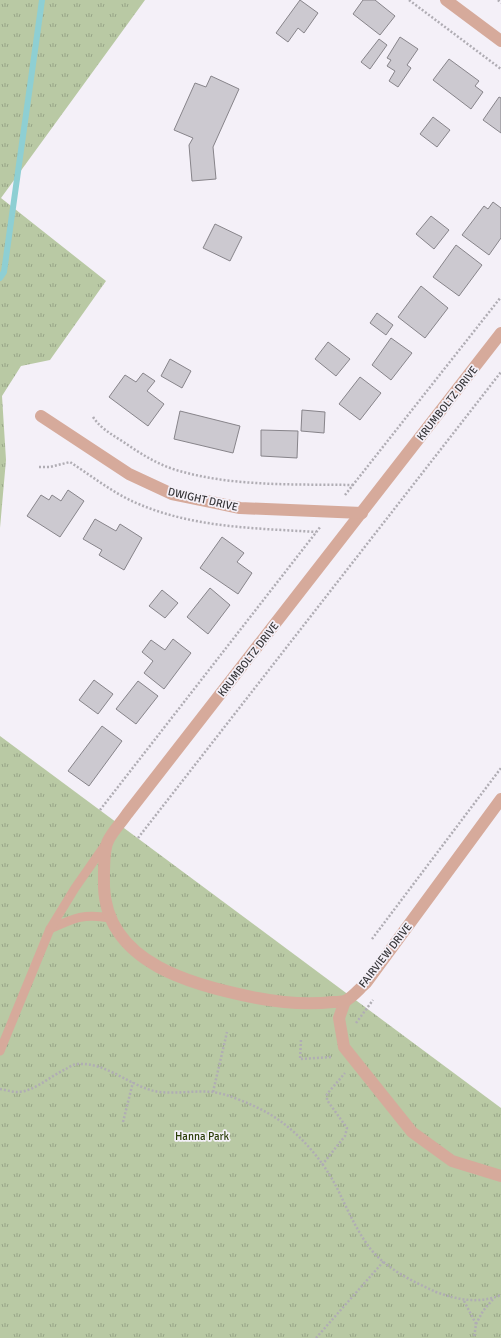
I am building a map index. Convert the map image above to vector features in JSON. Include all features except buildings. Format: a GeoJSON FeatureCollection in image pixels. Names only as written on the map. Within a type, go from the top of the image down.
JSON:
{"type":"FeatureCollection","features":[{"type":"Feature","properties":{"kind":"street"},"geometry":{"type":"LineString","coordinates":[[446,0],[501,41]]}},
{"type":"Feature","properties":{"kind":"street","name":"KRUMBOLTZ DRIVE"},"geometry":{"type":"LineString","coordinates":[[107,842],[137,801],[501,333]]}},
{"type":"Feature","properties":{"kind":"street","name":"DWIGHT DRIVE"},"geometry":{"type":"LineString","coordinates":[[41,416],[129,474],[172,494],[240,508],[362,513]]}},
{"type":"Feature","properties":{"kind":"street","name":"FAIRVIEW DRIVE"},"geometry":{"type":"LineString","coordinates":[[345,1001],[366,983],[501,799]]}},
{"type":"Feature","properties":{"kind":"street"},"geometry":{"type":"LineString","coordinates":[[107,842],[104,882],[105,896],[110,918],[117,931],[142,957],[154,965],[221,991],[284,1003],[315,1004],[345,1001],[339,1018],[344,1047],[412,1132],[452,1161],[501,1176]]}},
{"type":"Feature","properties":{"kind":"lane"},"geometry":{"type":"LineString","coordinates":[[0,1051],[50,929],[75,888],[107,842]]}},
{"type":"Feature","properties":{"kind":"lane"},"geometry":{"type":"LineString","coordinates":[[50,929],[72,919],[92,915],[110,918]]}},
{"type":"Feature","properties":{"kind":"path"},"geometry":{"type":"LineString","coordinates":[[409,0],[501,69]]}},
{"type":"Feature","properties":{"kind":"path"},"geometry":{"type":"LineString","coordinates":[[345,496],[501,296]]}},
{"type":"Feature","properties":{"kind":"path"},"geometry":{"type":"LineString","coordinates":[[138,838],[501,372]]}},
{"type":"Feature","properties":{"kind":"path"},"geometry":{"type":"LineString","coordinates":[[93,417],[99,427],[147,458],[182,472],[211,479],[241,482],[354,485]]}},
{"type":"Feature","properties":{"kind":"path"},"geometry":{"type":"LineString","coordinates":[[100,810],[322,525]]}},
{"type":"Feature","properties":{"kind":"path"},"geometry":{"type":"LineString","coordinates":[[372,939],[501,768]]}},
{"type":"Feature","properties":{"kind":"path"},"geometry":{"type":"LineString","coordinates":[[355,1025],[374,1000]]}},
{"type":"Feature","properties":{"kind":"path"},"geometry":{"type":"LineString","coordinates":[[213,1092],[228,1032]]}},
{"type":"Feature","properties":{"kind":"path"},"geometry":{"type":"LineString","coordinates":[[301,1040],[300,1059],[333,1057],[337,1062]]}},
{"type":"Feature","properties":{"kind":"path"},"geometry":{"type":"LineString","coordinates":[[0,1089],[18,1092],[34,1087],[59,1072],[77,1064],[96,1066],[154,1091],[180,1093],[213,1092],[266,1112],[292,1130],[312,1151],[335,1184],[352,1218],[370,1247],[394,1270],[415,1283],[464,1301],[494,1298],[501,1295]]}},
{"type":"Feature","properties":{"kind":"path"},"geometry":{"type":"LineString","coordinates":[[322,1165],[345,1136],[347,1128],[327,1100],[327,1094],[346,1072],[342,1067]]}},
{"type":"Feature","properties":{"kind":"path"},"geometry":{"type":"LineString","coordinates":[[122,1122],[133,1082]]}},
{"type":"Feature","properties":{"kind":"path"},"geometry":{"type":"LineString","coordinates":[[316,1338],[384,1261]]}},
{"type":"Feature","properties":{"kind":"path"},"geometry":{"type":"LineString","coordinates":[[474,1338],[476,1324],[482,1311],[494,1298]]}},
{"type":"Feature","properties":{"kind":"path"},"geometry":{"type":"LineString","coordinates":[[464,1301],[476,1324]]}},
{"type":"Feature","properties":{"kind":"green space"},"geometry":{"type":"Polygon","coordinates":[[[0,0],[145,0],[1,198],[106,281],[50,360],[21,366],[2,396],[6,460],[0,528],[0,0]]]}},
{"type":"Feature","properties":{"kind":"green space","name":"Hanna Park"},"geometry":{"type":"Polygon","coordinates":[[[0,736],[501,1108],[501,1338],[0,1338],[0,736]]]}},
{"type":"Feature","properties":{"kind":"waterway"},"geometry":{"type":"LineString","coordinates":[[0,278],[4,272],[42,0]]}}]}
